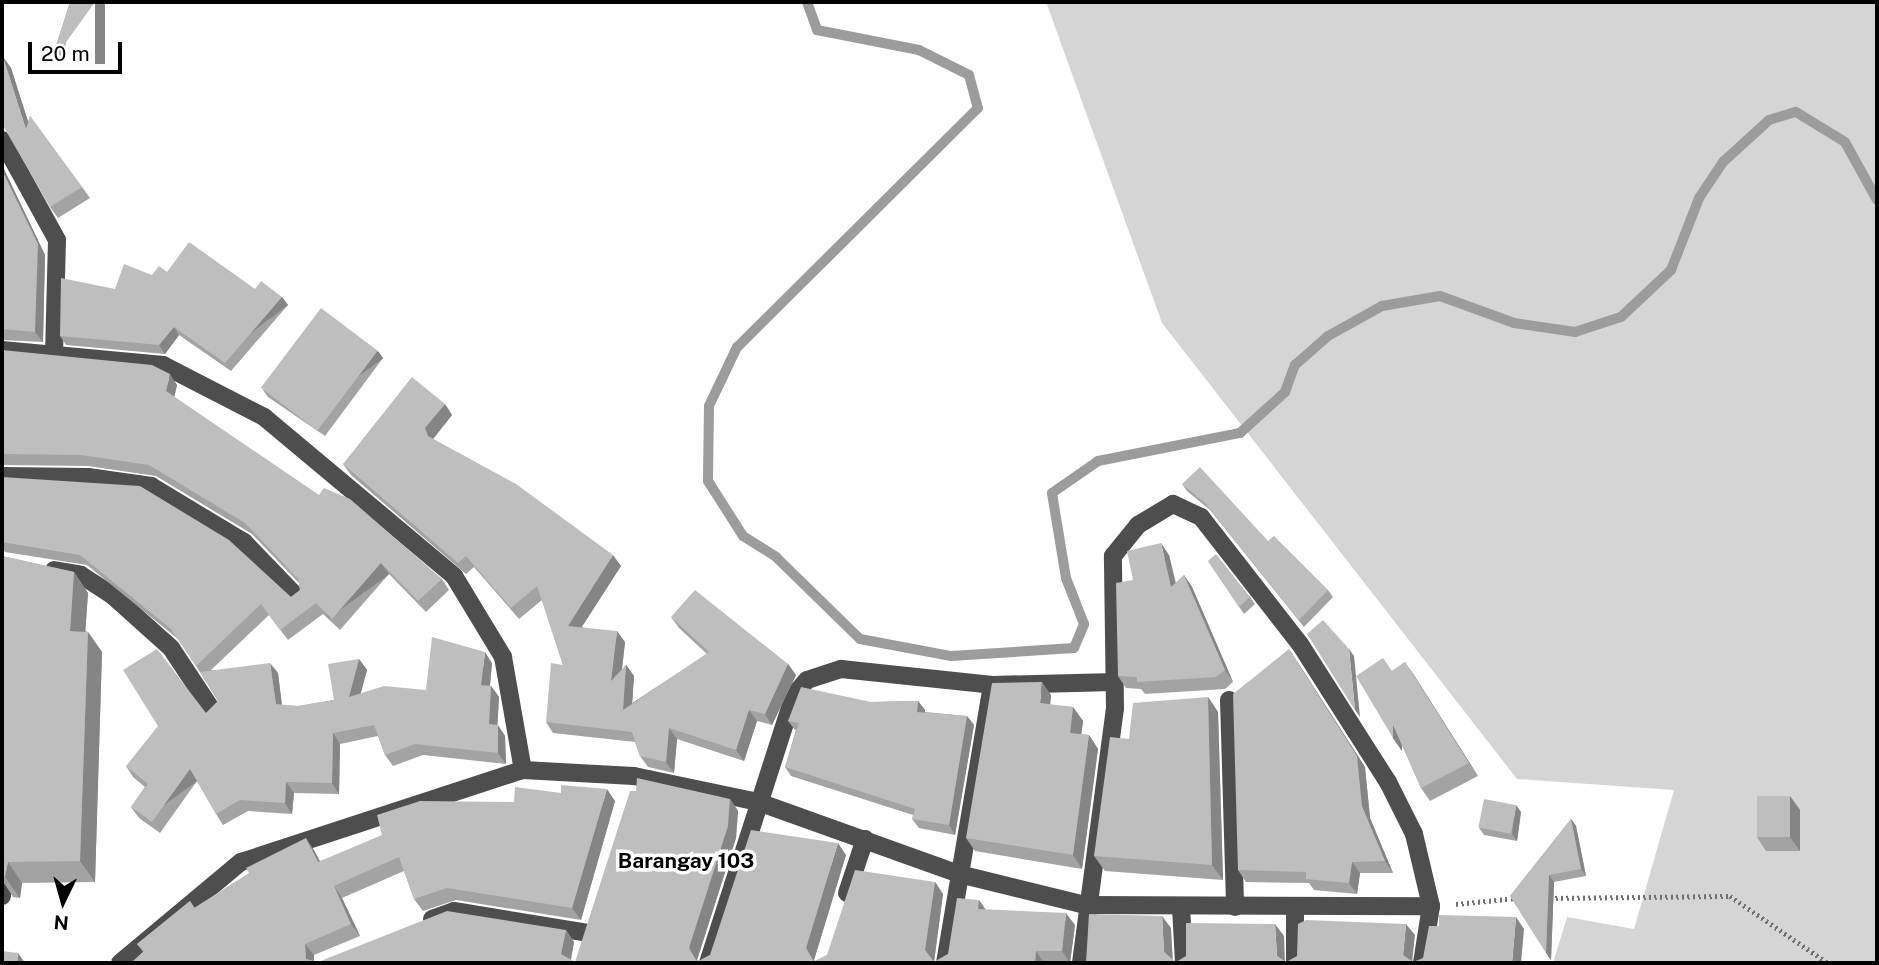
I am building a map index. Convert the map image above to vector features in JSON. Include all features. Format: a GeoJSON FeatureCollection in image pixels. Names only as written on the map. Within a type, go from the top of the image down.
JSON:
{"type":"FeatureCollection","features":[{"type":"Feature","properties":{"kind":"street"},"geometry":{"type":"LineString","coordinates":[[2,140],[57,240],[54,351]]}},
{"type":"Feature","properties":{"kind":"street"},"geometry":{"type":"LineString","coordinates":[[2,350],[54,351],[163,365],[264,417],[454,576],[503,657],[523,770]]}},
{"type":"Feature","properties":{"kind":"street"},"geometry":{"type":"LineString","coordinates":[[2,476],[88,477],[151,486],[244,542],[297,597]]}},
{"type":"Feature","properties":{"kind":"street"},"geometry":{"type":"LineString","coordinates":[[1081,963],[1085,905],[1115,708],[1113,556],[1138,525],[1173,504],[1201,517],[1300,644],[1388,782],[1413,834],[1431,906],[1422,963]]}},
{"type":"Feature","properties":{"kind":"street"},"geometry":{"type":"LineString","coordinates":[[29,565],[81,575],[112,595],[171,648],[214,713]]}},
{"type":"Feature","properties":{"kind":"street"},"geometry":{"type":"LineString","coordinates":[[1280,660],[1300,644]]}},
{"type":"Feature","properties":{"kind":"street"},"geometry":{"type":"LineString","coordinates":[[708,963],[794,695],[823,670],[992,685],[1115,682]]}},
{"type":"Feature","properties":{"kind":"street"},"geometry":{"type":"LineString","coordinates":[[1204,702],[1229,700],[1250,684]]}},
{"type":"Feature","properties":{"kind":"street"},"geometry":{"type":"LineString","coordinates":[[945,963],[992,685]]}},
{"type":"Feature","properties":{"kind":"street"},"geometry":{"type":"LineString","coordinates":[[1229,700],[1235,907]]}},
{"type":"Feature","properties":{"kind":"street"},"geometry":{"type":"LineString","coordinates":[[1115,708],[1141,706]]}},
{"type":"Feature","properties":{"kind":"street"},"geometry":{"type":"LineString","coordinates":[[120,963],[241,862],[523,770],[634,776],[758,802],[959,874],[1085,905],[1295,910],[1431,906]]}},
{"type":"Feature","properties":{"kind":"street"},"geometry":{"type":"LineString","coordinates":[[626,802],[634,776]]}},
{"type":"Feature","properties":{"kind":"street"},"geometry":{"type":"LineString","coordinates":[[841,914],[865,839]]}},
{"type":"Feature","properties":{"kind":"street"},"geometry":{"type":"LineString","coordinates":[[2,896],[6,840]]}},
{"type":"Feature","properties":{"kind":"street"},"geometry":{"type":"LineString","coordinates":[[1181,907],[1184,963]]}},
{"type":"Feature","properties":{"kind":"street"},"geometry":{"type":"LineString","coordinates":[[1295,910],[1295,963]]}},
{"type":"Feature","properties":{"kind":"street"},"geometry":{"type":"LineString","coordinates":[[417,925],[454,911],[591,926],[583,953]]}},
{"type":"Feature","properties":{"kind":"path"},"geometry":{"type":"LineString","coordinates":[[1545,898],[1730,896],[1828,963]]}},
{"type":"Feature","properties":{"kind":"path"},"geometry":{"type":"LineString","coordinates":[[1431,906],[1532,898]]}},
{"type":"Feature","properties":{"kind":"shaded area"},"geometry":{"type":"Polygon","coordinates":[[[1046,2],[1877,2],[1877,963],[1553,963],[1567,917],[1634,929],[1674,790],[1517,779],[1162,323],[1046,2]]]}},
{"type":"Feature","properties":{"kind":"building"},"geometry":{"type":"Polygon","coordinates":[[[70,2],[95,2],[59,52],[55,49],[70,2]]]}},
{"type":"Feature","properties":{"kind":"building"},"geometry":{"type":"Polygon","coordinates":[[[2,57],[26,129],[30,116],[82,187],[50,207],[2,124],[2,57]]]}},
{"type":"Feature","properties":{"kind":"building"},"geometry":{"type":"Polygon","coordinates":[[[2,170],[38,244],[35,332],[2,329],[2,170]]]}},
{"type":"Feature","properties":{"kind":"building"},"geometry":{"type":"Polygon","coordinates":[[[189,242],[255,289],[261,281],[282,297],[225,363],[174,327],[159,345],[60,336],[61,278],[115,289],[124,264],[152,275],[159,266],[167,272],[189,242]]]}},
{"type":"Feature","properties":{"kind":"building"},"geometry":{"type":"Polygon","coordinates":[[[321,308],[378,351],[318,431],[261,388],[321,308]]]}},
{"type":"Feature","properties":{"kind":"building"},"geometry":{"type":"Polygon","coordinates":[[[2,350],[152,365],[170,374],[166,391],[319,495],[324,488],[350,499],[442,579],[418,601],[381,563],[332,619],[316,603],[280,630],[261,604],[196,666],[171,629],[80,555],[2,542],[2,477],[140,486],[229,540],[291,597],[300,590],[298,579],[245,523],[149,465],[81,455],[2,454],[2,350]]]}},
{"type":"Feature","properties":{"kind":"building"},"geometry":{"type":"Polygon","coordinates":[[[412,377],[445,404],[425,428],[428,436],[516,484],[613,555],[568,626],[617,631],[611,681],[626,665],[623,710],[709,652],[671,617],[695,590],[788,664],[765,714],[749,710],[736,750],[669,728],[666,762],[640,756],[632,732],[546,722],[551,663],[563,665],[537,586],[511,608],[466,556],[458,563],[343,464],[412,377]]]}},
{"type":"Feature","properties":{"kind":"building"},"geometry":{"type":"Polygon","coordinates":[[[1200,467],[1268,541],[1274,536],[1328,590],[1299,620],[1205,503],[1182,484],[1200,467]]]}},
{"type":"Feature","properties":{"kind":"building"},"geometry":{"type":"Polygon","coordinates":[[[1161,543],[1171,587],[1184,575],[1225,670],[1216,677],[1137,682],[1137,677],[1118,676],[1116,583],[1133,580],[1127,551],[1161,543]]]}},
{"type":"Feature","properties":{"kind":"building"},"geometry":{"type":"Polygon","coordinates":[[[1216,554],[1250,597],[1239,607],[1208,561],[1216,554]]]}},
{"type":"Feature","properties":{"kind":"building"},"geometry":{"type":"Polygon","coordinates":[[[2,556],[74,572],[70,631],[88,632],[80,861],[8,862],[5,877],[2,876],[2,556]]]}},
{"type":"Feature","properties":{"kind":"building"},"geometry":{"type":"Polygon","coordinates":[[[1323,620],[1349,649],[1355,710],[1307,634],[1323,620]]]}},
{"type":"Feature","properties":{"kind":"building"},"geometry":{"type":"Polygon","coordinates":[[[432,637],[485,652],[481,685],[491,686],[489,724],[498,725],[498,753],[415,744],[385,755],[374,725],[333,733],[332,783],[286,782],[285,803],[240,800],[216,814],[190,769],[152,822],[131,807],[148,784],[126,766],[158,726],[123,670],[157,649],[206,713],[218,701],[200,672],[270,663],[276,704],[298,706],[334,700],[328,664],[359,659],[349,697],[384,686],[426,690],[432,637]]]}},
{"type":"Feature","properties":{"kind":"building"},"geometry":{"type":"Polygon","coordinates":[[[1289,649],[1357,756],[1362,806],[1385,861],[1352,862],[1349,883],[1306,879],[1306,872],[1238,870],[1233,694],[1289,649]]]}},
{"type":"Feature","properties":{"kind":"building"},"geometry":{"type":"Polygon","coordinates":[[[1383,658],[1392,671],[1405,662],[1469,763],[1421,788],[1393,725],[1393,738],[1356,676],[1383,658]]]}},
{"type":"Feature","properties":{"kind":"building"},"geometry":{"type":"Polygon","coordinates":[[[1042,682],[1040,703],[1073,707],[1070,733],[1089,735],[1073,855],[966,838],[992,683],[1042,682]]]}},
{"type":"Feature","properties":{"kind":"building"},"geometry":{"type":"Polygon","coordinates":[[[801,687],[871,702],[918,701],[917,712],[967,716],[949,825],[912,819],[915,809],[785,767],[799,723],[788,721],[801,687]]]}},
{"type":"Feature","properties":{"kind":"building"},"geometry":{"type":"Polygon","coordinates":[[[1208,697],[1212,865],[1094,856],[1110,737],[1129,739],[1133,703],[1208,697]]]}},
{"type":"Feature","properties":{"kind":"building"},"geometry":{"type":"Polygon","coordinates":[[[637,778],[730,799],[728,826],[689,948],[697,962],[710,955],[751,830],[838,843],[806,948],[814,962],[827,955],[855,870],[935,882],[925,950],[934,962],[948,954],[957,898],[979,900],[978,909],[1066,913],[1062,951],[1036,951],[1035,963],[131,963],[144,951],[137,944],[190,901],[194,908],[249,873],[246,868],[306,838],[318,862],[382,835],[377,815],[420,801],[514,802],[515,787],[561,793],[561,785],[607,789],[572,908],[447,888],[414,899],[399,857],[334,886],[351,924],[305,944],[306,959],[318,962],[447,911],[566,930],[561,954],[575,962],[630,791],[636,791],[637,778]]]}},
{"type":"Feature","properties":{"kind":"building"},"geometry":{"type":"Polygon","coordinates":[[[1757,796],[1790,796],[1790,837],[1757,837],[1757,796]]]}},
{"type":"Feature","properties":{"kind":"building"},"geometry":{"type":"Polygon","coordinates":[[[1484,799],[1516,805],[1511,834],[1478,827],[1484,799]]]}},
{"type":"Feature","properties":{"kind":"building"},"geometry":{"type":"Polygon","coordinates":[[[1571,819],[1581,869],[1549,875],[1546,953],[1510,896],[1571,819]]]}},
{"type":"Feature","properties":{"kind":"building"},"geometry":{"type":"Polygon","coordinates":[[[1089,914],[1162,916],[1164,952],[1176,962],[1186,956],[1186,923],[1275,924],[1277,956],[1286,962],[1297,956],[1298,924],[1306,920],[1406,924],[1403,955],[1413,962],[1423,958],[1429,926],[1439,926],[1439,915],[1516,917],[1512,963],[1086,963],[1089,914]]]}},
{"type":"Feature","properties":{"kind":"building"},"geometry":{"type":"Polygon","coordinates":[[[2,951],[18,953],[17,963],[2,963],[2,951]]]}},
{"type":"Feature","properties":{"kind":"waterway"},"geometry":{"type":"LineString","coordinates":[[807,2],[817,30],[919,50],[969,75],[978,108],[737,347],[709,406],[708,481],[743,536],[776,557],[860,639],[951,656],[1074,648],[1084,624],[1066,578],[1052,493],[1098,461],[1240,433],[1285,392],[1295,365],[1328,336],[1382,306],[1440,296],[1514,323],[1575,332],[1621,317],[1671,270],[1699,198],[1723,162],[1769,120],[1796,112],[1845,142],[1877,200]]}},
{"type":"Feature","properties":{"kind":"district","name":"Barangay 103"},"geometry":{"type":"Point","coordinates":[686,861]}}]}
